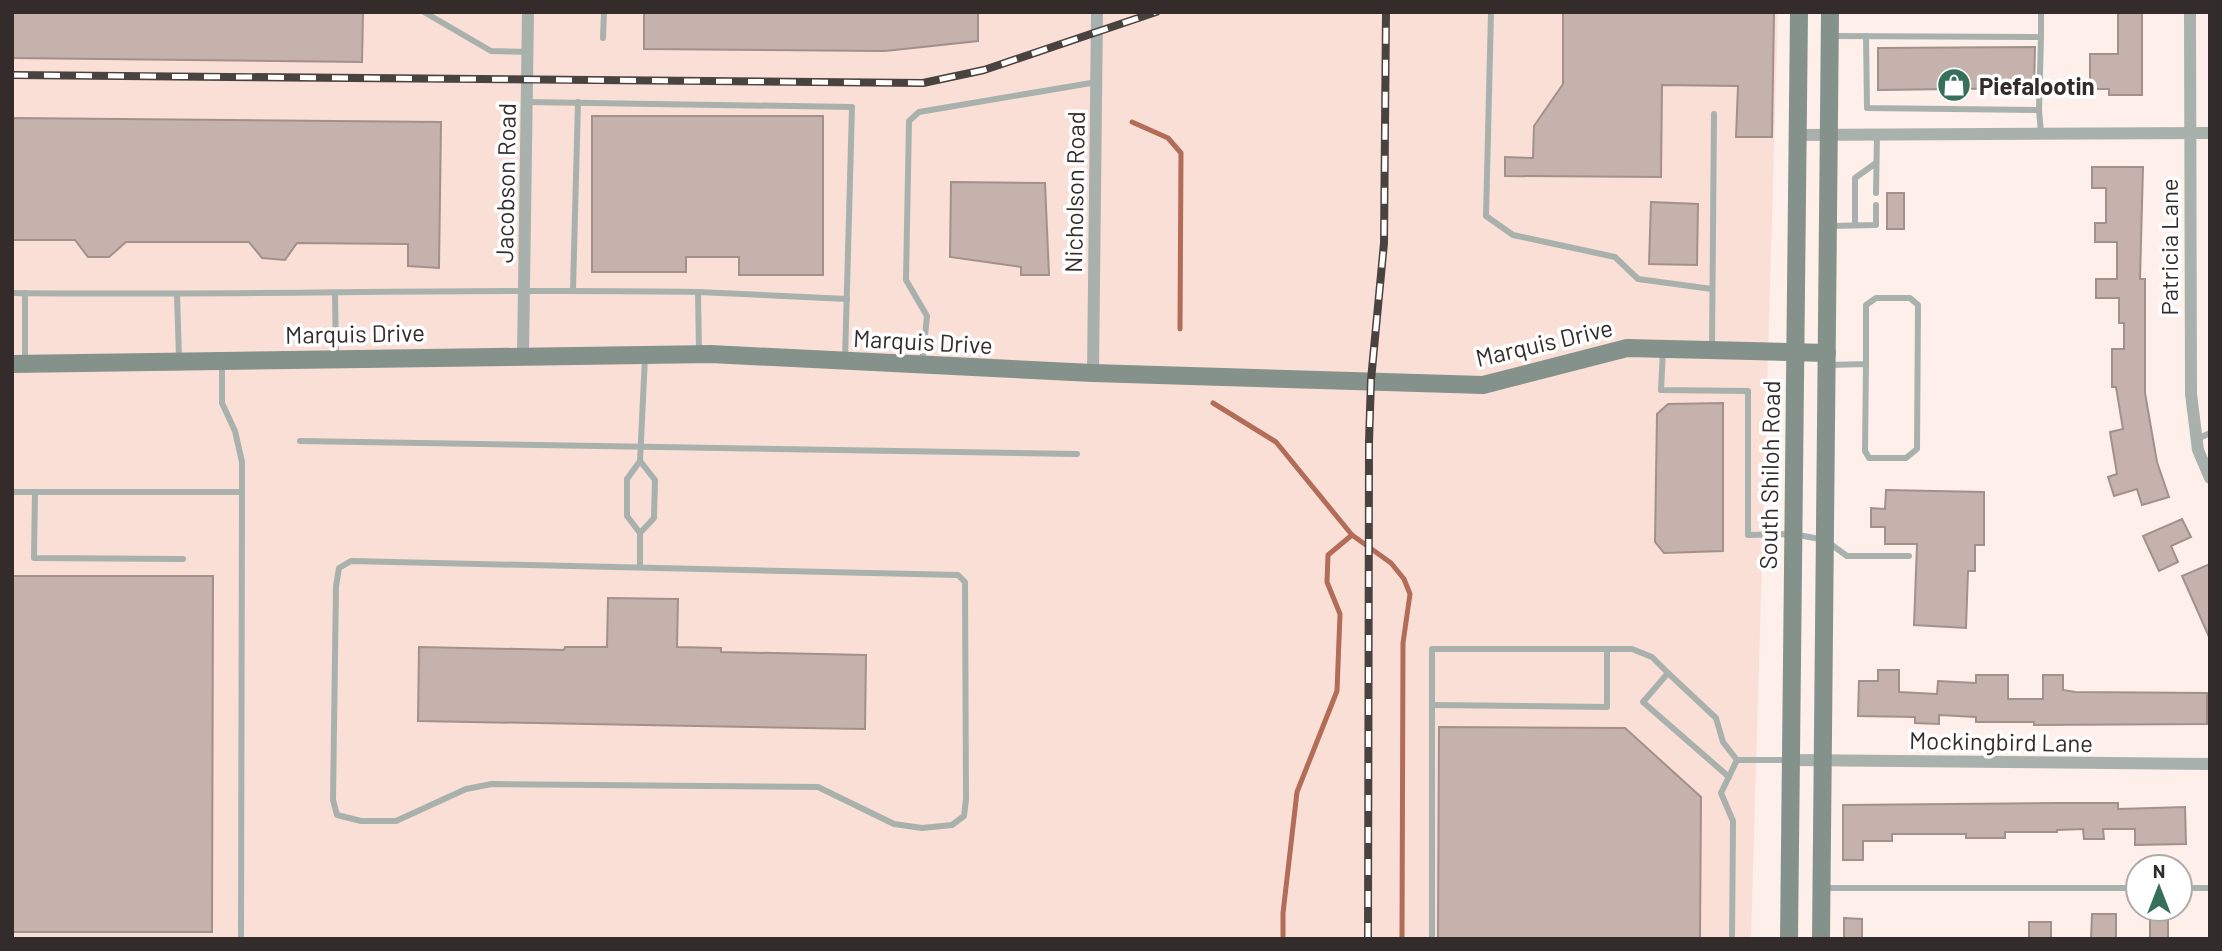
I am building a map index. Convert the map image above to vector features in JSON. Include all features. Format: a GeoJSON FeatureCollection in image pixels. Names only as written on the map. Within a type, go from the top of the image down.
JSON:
{"type":"FeatureCollection","features":[{"type":"Feature","properties":{"kind":"main road","name":"South Shiloh Road"},"geometry":{"type":"LineString","coordinates":[[1789,939],[1799,12]]}},
{"type":"Feature","properties":{"kind":"main road"},"geometry":{"type":"LineString","coordinates":[[1821,939],[1830,12]]}},
{"type":"Feature","properties":{"kind":"main road","name":"Marquis Drive"},"geometry":{"type":"LineString","coordinates":[[19,363],[699,354],[1093,373],[1483,385],[1627,348],[1795,353],[1827,359]]}},
{"type":"Feature","properties":{"kind":"street","name":"Jacobson Road"},"geometry":{"type":"LineString","coordinates":[[523,355],[528,12]]}},
{"type":"Feature","properties":{"kind":"street","name":"Nicholson Road"},"geometry":{"type":"LineString","coordinates":[[1093,373],[1097,12]]}},
{"type":"Feature","properties":{"kind":"street","name":"Patricia Lane"},"geometry":{"type":"LineString","coordinates":[[2190,12],[2190,394],[2197,439],[2210,478]]}},
{"type":"Feature","properties":{"kind":"street"},"geometry":{"type":"LineString","coordinates":[[1797,135],[2210,133]]}},
{"type":"Feature","properties":{"kind":"street","name":"Mockingbird Lane"},"geometry":{"type":"LineString","coordinates":[[1791,760],[2210,764]]}},
{"type":"Feature","properties":{"kind":"lane"},"geometry":{"type":"LineString","coordinates":[[603,38],[604,12]]}},
{"type":"Feature","properties":{"kind":"lane"},"geometry":{"type":"LineString","coordinates":[[1491,12],[1486,216],[1513,235],[1615,257],[1638,279],[1712,289]]}},
{"type":"Feature","properties":{"kind":"lane"},"geometry":{"type":"LineString","coordinates":[[2041,12],[2039,110],[2042,133]]}},
{"type":"Feature","properties":{"kind":"lane"},"geometry":{"type":"LineString","coordinates":[[424,13],[491,51],[528,52]]}},
{"type":"Feature","properties":{"kind":"lane"},"geometry":{"type":"LineString","coordinates":[[1829,36],[2041,37]]}},
{"type":"Feature","properties":{"kind":"lane"},"geometry":{"type":"LineString","coordinates":[[1866,36],[1867,108],[2039,110]]}},
{"type":"Feature","properties":{"kind":"lane"},"geometry":{"type":"LineString","coordinates":[[922,366],[927,316],[906,280],[909,121],[919,112],[1097,82]]}},
{"type":"Feature","properties":{"kind":"lane"},"geometry":{"type":"LineString","coordinates":[[527,102],[852,107],[845,362]]}},
{"type":"Feature","properties":{"kind":"lane"},"geometry":{"type":"LineString","coordinates":[[573,290],[578,102]]}},
{"type":"Feature","properties":{"kind":"lane"},"geometry":{"type":"LineString","coordinates":[[1712,349],[1714,114]]}},
{"type":"Feature","properties":{"kind":"lane"},"geometry":{"type":"LineString","coordinates":[[1876,193],[1877,135]]}},
{"type":"Feature","properties":{"kind":"lane"},"geometry":{"type":"LineString","coordinates":[[1855,225],[1855,178],[1876,163]]}},
{"type":"Feature","properties":{"kind":"lane"},"geometry":{"type":"LineString","coordinates":[[1828,226],[1876,225],[1876,205]]}},
{"type":"Feature","properties":{"kind":"lane"},"geometry":{"type":"LineString","coordinates":[[12,293],[335,293],[524,289],[698,292],[847,299]]}},
{"type":"Feature","properties":{"kind":"lane"},"geometry":{"type":"LineString","coordinates":[[698,292],[699,354]]}},
{"type":"Feature","properties":{"kind":"lane"},"geometry":{"type":"LineString","coordinates":[[19,363],[24,293]]}},
{"type":"Feature","properties":{"kind":"lane"},"geometry":{"type":"LineString","coordinates":[[335,293],[336,358]]}},
{"type":"Feature","properties":{"kind":"lane"},"geometry":{"type":"LineString","coordinates":[[177,294],[179,360]]}},
{"type":"Feature","properties":{"kind":"lane"},"geometry":{"type":"LineString","coordinates":[[1876,298],[1910,298],[1918,305],[1917,449],[1906,458],[1869,458],[1866,451],[1866,364],[1866,305],[1876,298]]}},
{"type":"Feature","properties":{"kind":"lane"},"geometry":{"type":"LineString","coordinates":[[1663,348],[1661,390],[1748,391],[1748,534],[1793,534],[1825,540],[1847,556],[1909,556]]}},
{"type":"Feature","properties":{"kind":"lane"},"geometry":{"type":"LineString","coordinates":[[639,567],[640,533],[627,516],[626,479],[640,461],[645,355]]}},
{"type":"Feature","properties":{"kind":"lane"},"geometry":{"type":"LineString","coordinates":[[1827,359],[1866,364]]}},
{"type":"Feature","properties":{"kind":"lane"},"geometry":{"type":"LineString","coordinates":[[222,360],[222,403],[239,452],[242,492],[241,939]]}},
{"type":"Feature","properties":{"kind":"lane"},"geometry":{"type":"LineString","coordinates":[[2197,439],[2210,433]]}},
{"type":"Feature","properties":{"kind":"lane"},"geometry":{"type":"LineString","coordinates":[[300,441],[1077,454]]}},
{"type":"Feature","properties":{"kind":"lane"},"geometry":{"type":"LineString","coordinates":[[640,461],[655,480],[654,518],[640,533]]}},
{"type":"Feature","properties":{"kind":"lane"},"geometry":{"type":"LineString","coordinates":[[12,492],[242,492]]}},
{"type":"Feature","properties":{"kind":"lane"},"geometry":{"type":"LineString","coordinates":[[34,492],[34,558],[183,559]]}},
{"type":"Feature","properties":{"kind":"lane"},"geometry":{"type":"LineString","coordinates":[[351,561],[639,567],[958,575],[965,582],[967,799],[964,816],[952,825],[922,828],[894,824],[818,787],[492,784],[466,789],[396,821],[360,821],[337,815],[333,800],[336,586],[339,568],[351,561]]}},
{"type":"Feature","properties":{"kind":"lane"},"geometry":{"type":"LineString","coordinates":[[1432,939],[1432,649],[1632,649],[1652,657],[1716,718],[1723,742],[1737,760]]}},
{"type":"Feature","properties":{"kind":"lane"},"geometry":{"type":"LineString","coordinates":[[1432,705],[1607,707],[1606,649]]}},
{"type":"Feature","properties":{"kind":"lane"},"geometry":{"type":"LineString","coordinates":[[1668,673],[1643,702],[1729,777]]}},
{"type":"Feature","properties":{"kind":"lane"},"geometry":{"type":"LineString","coordinates":[[1737,760],[1791,760]]}},
{"type":"Feature","properties":{"kind":"lane"},"geometry":{"type":"LineString","coordinates":[[1732,939],[1733,821],[1721,793],[1737,760]]}},
{"type":"Feature","properties":{"kind":"lane"},"geometry":{"type":"LineString","coordinates":[[1821,888],[2124,888]]}},
{"type":"Feature","properties":{"kind":"shaded area"},"geometry":{"type":"Polygon","coordinates":[[[12,12],[1778,12],[1751,939],[12,939],[12,12]]]}},
{"type":"Feature","properties":{"kind":"building"},"geometry":{"type":"Polygon","coordinates":[[[12,12],[363,12],[362,62],[12,58],[12,12]]]}},
{"type":"Feature","properties":{"kind":"building"},"geometry":{"type":"Polygon","coordinates":[[[644,12],[978,12],[978,41],[885,51],[644,49],[644,12]]]}},
{"type":"Feature","properties":{"kind":"building"},"geometry":{"type":"Polygon","coordinates":[[[1563,12],[1774,12],[1772,137],[1736,137],[1738,86],[1662,85],[1661,177],[1505,176],[1505,157],[1533,158],[1534,126],[1563,84],[1563,12]]]}},
{"type":"Feature","properties":{"kind":"building"},"geometry":{"type":"Polygon","coordinates":[[[2118,12],[2142,12],[2142,95],[2109,95],[2109,89],[2090,89],[2090,54],[2118,54],[2118,12]]]}},
{"type":"Feature","properties":{"kind":"building"},"geometry":{"type":"Polygon","coordinates":[[[2035,47],[2034,88],[1878,90],[1878,48],[2035,47]]]}},
{"type":"Feature","properties":{"kind":"building"},"geometry":{"type":"Polygon","coordinates":[[[592,116],[823,116],[823,275],[739,275],[739,257],[686,257],[686,272],[592,272],[592,116]]]}},
{"type":"Feature","properties":{"kind":"building"},"geometry":{"type":"Polygon","coordinates":[[[12,118],[441,122],[439,268],[408,266],[408,244],[297,243],[285,260],[262,258],[249,242],[126,242],[109,257],[88,257],[75,240],[12,240],[12,118]]]}},
{"type":"Feature","properties":{"kind":"building"},"geometry":{"type":"Polygon","coordinates":[[[2092,167],[2143,167],[2140,279],[2145,279],[2145,393],[2157,462],[2169,497],[2142,505],[2137,489],[2114,496],[2108,477],[2117,474],[2110,432],[2123,429],[2116,387],[2112,387],[2112,349],[2124,349],[2124,323],[2119,323],[2119,298],[2096,298],[2096,279],[2117,279],[2117,242],[2095,242],[2095,223],[2106,223],[2106,188],[2092,188],[2092,167]]]}},
{"type":"Feature","properties":{"kind":"building"},"geometry":{"type":"Polygon","coordinates":[[[951,182],[1045,183],[1049,275],[1021,275],[1021,267],[950,257],[951,182]]]}},
{"type":"Feature","properties":{"kind":"building"},"geometry":{"type":"Polygon","coordinates":[[[1887,193],[1904,193],[1904,229],[1887,229],[1887,193]]]}},
{"type":"Feature","properties":{"kind":"building"},"geometry":{"type":"Polygon","coordinates":[[[1651,202],[1698,204],[1697,265],[1649,264],[1651,202]]]}},
{"type":"Feature","properties":{"kind":"building"},"geometry":{"type":"Polygon","coordinates":[[[1723,403],[1723,551],[1664,553],[1655,542],[1657,414],[1668,404],[1723,403]]]}},
{"type":"Feature","properties":{"kind":"building"},"geometry":{"type":"Polygon","coordinates":[[[1886,490],[1984,492],[1984,545],[1975,545],[1975,571],[1968,571],[1966,628],[1914,625],[1917,544],[1885,544],[1885,527],[1871,527],[1871,508],[1885,509],[1886,490]]]}},
{"type":"Feature","properties":{"kind":"building"},"geometry":{"type":"Polygon","coordinates":[[[2182,519],[2191,537],[2171,546],[2178,562],[2159,571],[2143,536],[2182,519]]]}},
{"type":"Feature","properties":{"kind":"building"},"geometry":{"type":"Polygon","coordinates":[[[2210,564],[2210,639],[2182,576],[2210,564]]]}},
{"type":"Feature","properties":{"kind":"building"},"geometry":{"type":"Polygon","coordinates":[[[12,576],[213,576],[212,932],[12,932],[12,576]]]}},
{"type":"Feature","properties":{"kind":"building"},"geometry":{"type":"Polygon","coordinates":[[[608,598],[678,599],[677,647],[721,648],[721,652],[866,655],[865,729],[418,721],[419,647],[564,650],[565,647],[607,647],[608,598]]]}},
{"type":"Feature","properties":{"kind":"building"},"geometry":{"type":"Polygon","coordinates":[[[1878,670],[1899,670],[1899,692],[1937,694],[1938,681],[1976,683],[1976,675],[2008,675],[2008,699],[2043,699],[2043,675],[2063,675],[2063,690],[2075,692],[2207,693],[2207,724],[2034,725],[2034,722],[1976,722],[1976,717],[1939,715],[1939,724],[1915,723],[1915,717],[1858,716],[1859,681],[1878,681],[1878,670]]]}},
{"type":"Feature","properties":{"kind":"building"},"geometry":{"type":"Polygon","coordinates":[[[1439,727],[1625,728],[1701,797],[1700,939],[1438,939],[1439,727]]]}},
{"type":"Feature","properties":{"kind":"building"},"geometry":{"type":"Polygon","coordinates":[[[2118,803],[2118,809],[2185,807],[2186,844],[2135,845],[2135,829],[2103,829],[2104,839],[2084,839],[2083,829],[2005,832],[2005,838],[1966,838],[1966,834],[1892,834],[1892,841],[1863,841],[1863,860],[1843,860],[1843,805],[2118,803]]]}},
{"type":"Feature","properties":{"kind":"building"},"geometry":{"type":"Polygon","coordinates":[[[2092,914],[2116,914],[2116,939],[2091,939],[2092,914]]]}},
{"type":"Feature","properties":{"kind":"building"},"geometry":{"type":"Polygon","coordinates":[[[1844,918],[1862,919],[1862,939],[1844,939],[1844,918]]]}},
{"type":"Feature","properties":{"kind":"building"},"geometry":{"type":"Polygon","coordinates":[[[2029,922],[2051,922],[2051,939],[2029,939],[2029,922]]]}},
{"type":"Feature","properties":{"kind":"building"},"geometry":{"type":"Polygon","coordinates":[[[2150,923],[2168,923],[2168,939],[2150,939],[2150,923]]]}},
{"type":"Feature","properties":{"kind":"waterway"},"geometry":{"type":"LineString","coordinates":[[1132,122],[1168,138],[1181,153],[1180,329]]}},
{"type":"Feature","properties":{"kind":"waterway"},"geometry":{"type":"LineString","coordinates":[[1213,403],[1276,442],[1352,535],[1391,563],[1404,579],[1410,594],[1403,643],[1402,939]]}},
{"type":"Feature","properties":{"kind":"waterway"},"geometry":{"type":"LineString","coordinates":[[1283,939],[1283,913],[1297,792],[1337,691],[1340,614],[1327,582],[1328,555],[1352,535]]}},
{"type":"Feature","properties":{"kind":"railway"},"geometry":{"type":"LineString","coordinates":[[12,75],[923,83],[984,70],[1156,12]]}},
{"type":"Feature","properties":{"kind":"railway"},"geometry":{"type":"LineString","coordinates":[[1368,939],[1369,442],[1371,380],[1384,243],[1386,12]]}},
{"type":"Feature","properties":{"kind":"place","name":"Piefalootin"},"geometry":{"type":"Point","coordinates":[1954,85]}}]}
